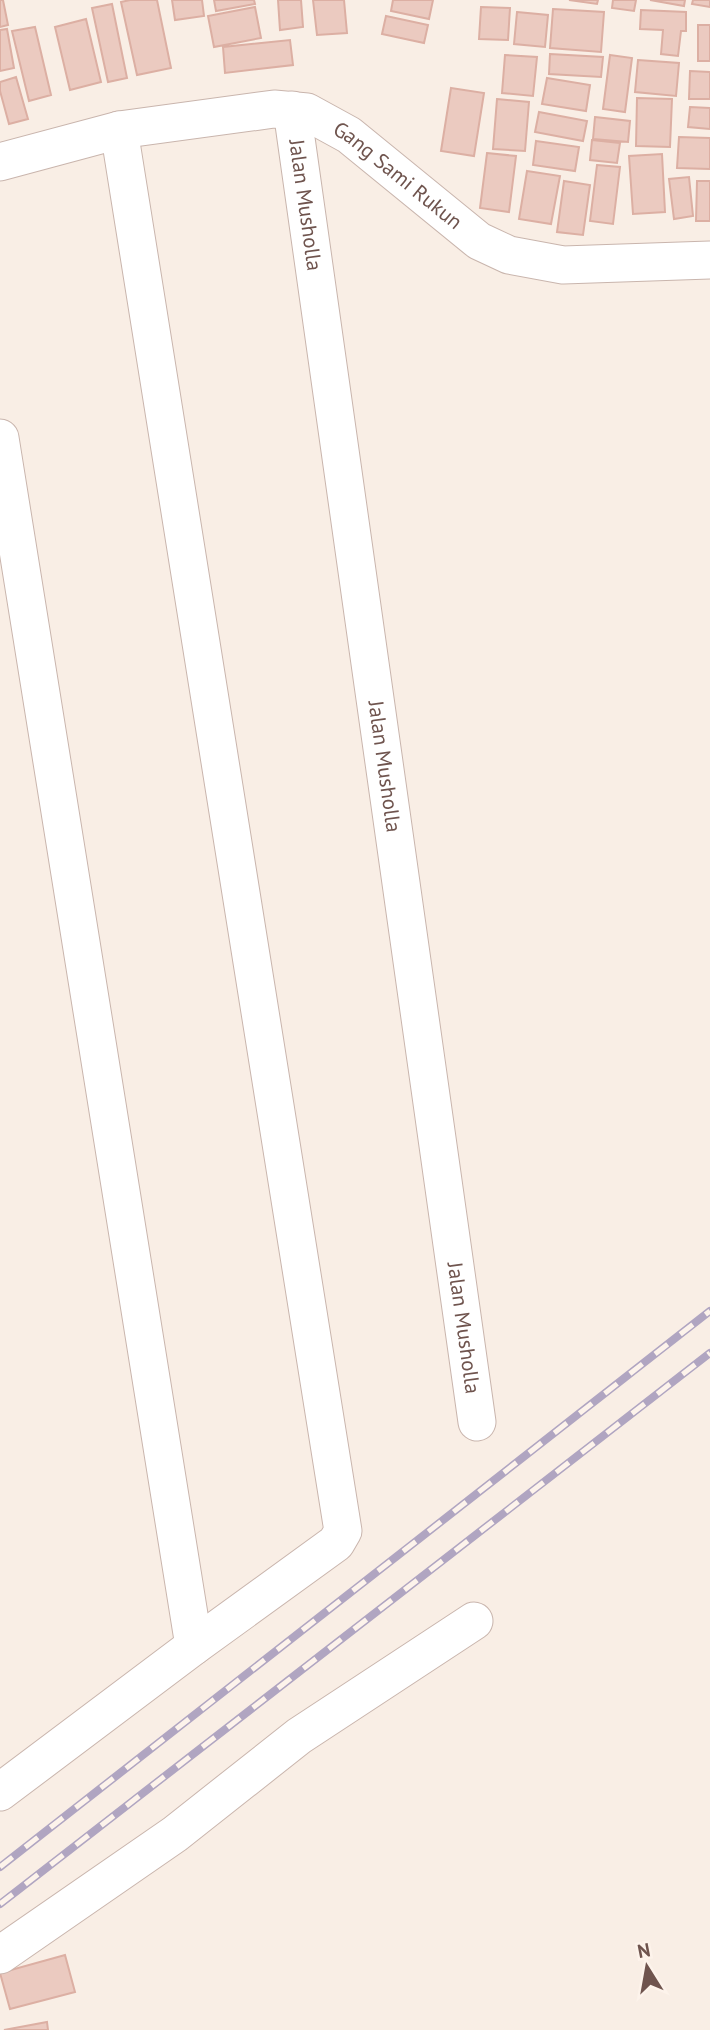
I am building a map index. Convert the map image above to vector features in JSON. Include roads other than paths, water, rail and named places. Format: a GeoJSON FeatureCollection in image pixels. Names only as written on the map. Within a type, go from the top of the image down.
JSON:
{"type":"FeatureCollection","features":[{"type":"Feature","properties":{"kind":"street","name":"Gang Sami Rukun"},"geometry":{"type":"LineString","coordinates":[[0,162],[119,130],[274,109],[307,112],[349,135],[479,241],[509,255],[563,265],[710,260]]}},
{"type":"Feature","properties":{"kind":"street","name":"Jalan Musholla"},"geometry":{"type":"LineString","coordinates":[[292,110],[477,1422]]}},
{"type":"Feature","properties":{"kind":"street"},"geometry":{"type":"LineString","coordinates":[[0,1792],[194,1646],[337,1543],[343,1531],[119,130]]}},
{"type":"Feature","properties":{"kind":"street"},"geometry":{"type":"LineString","coordinates":[[0,438],[194,1646]]}},
{"type":"Feature","properties":{"kind":"street"},"geometry":{"type":"LineString","coordinates":[[0,1955],[175,1833],[299,1736],[474,1621]]}},
{"type":"Feature","properties":{"kind":"railway"},"geometry":{"type":"LineString","coordinates":[[0,1867],[710,1311]]}},
{"type":"Feature","properties":{"kind":"railway"},"geometry":{"type":"LineString","coordinates":[[0,1904],[710,1353]]}}]}
